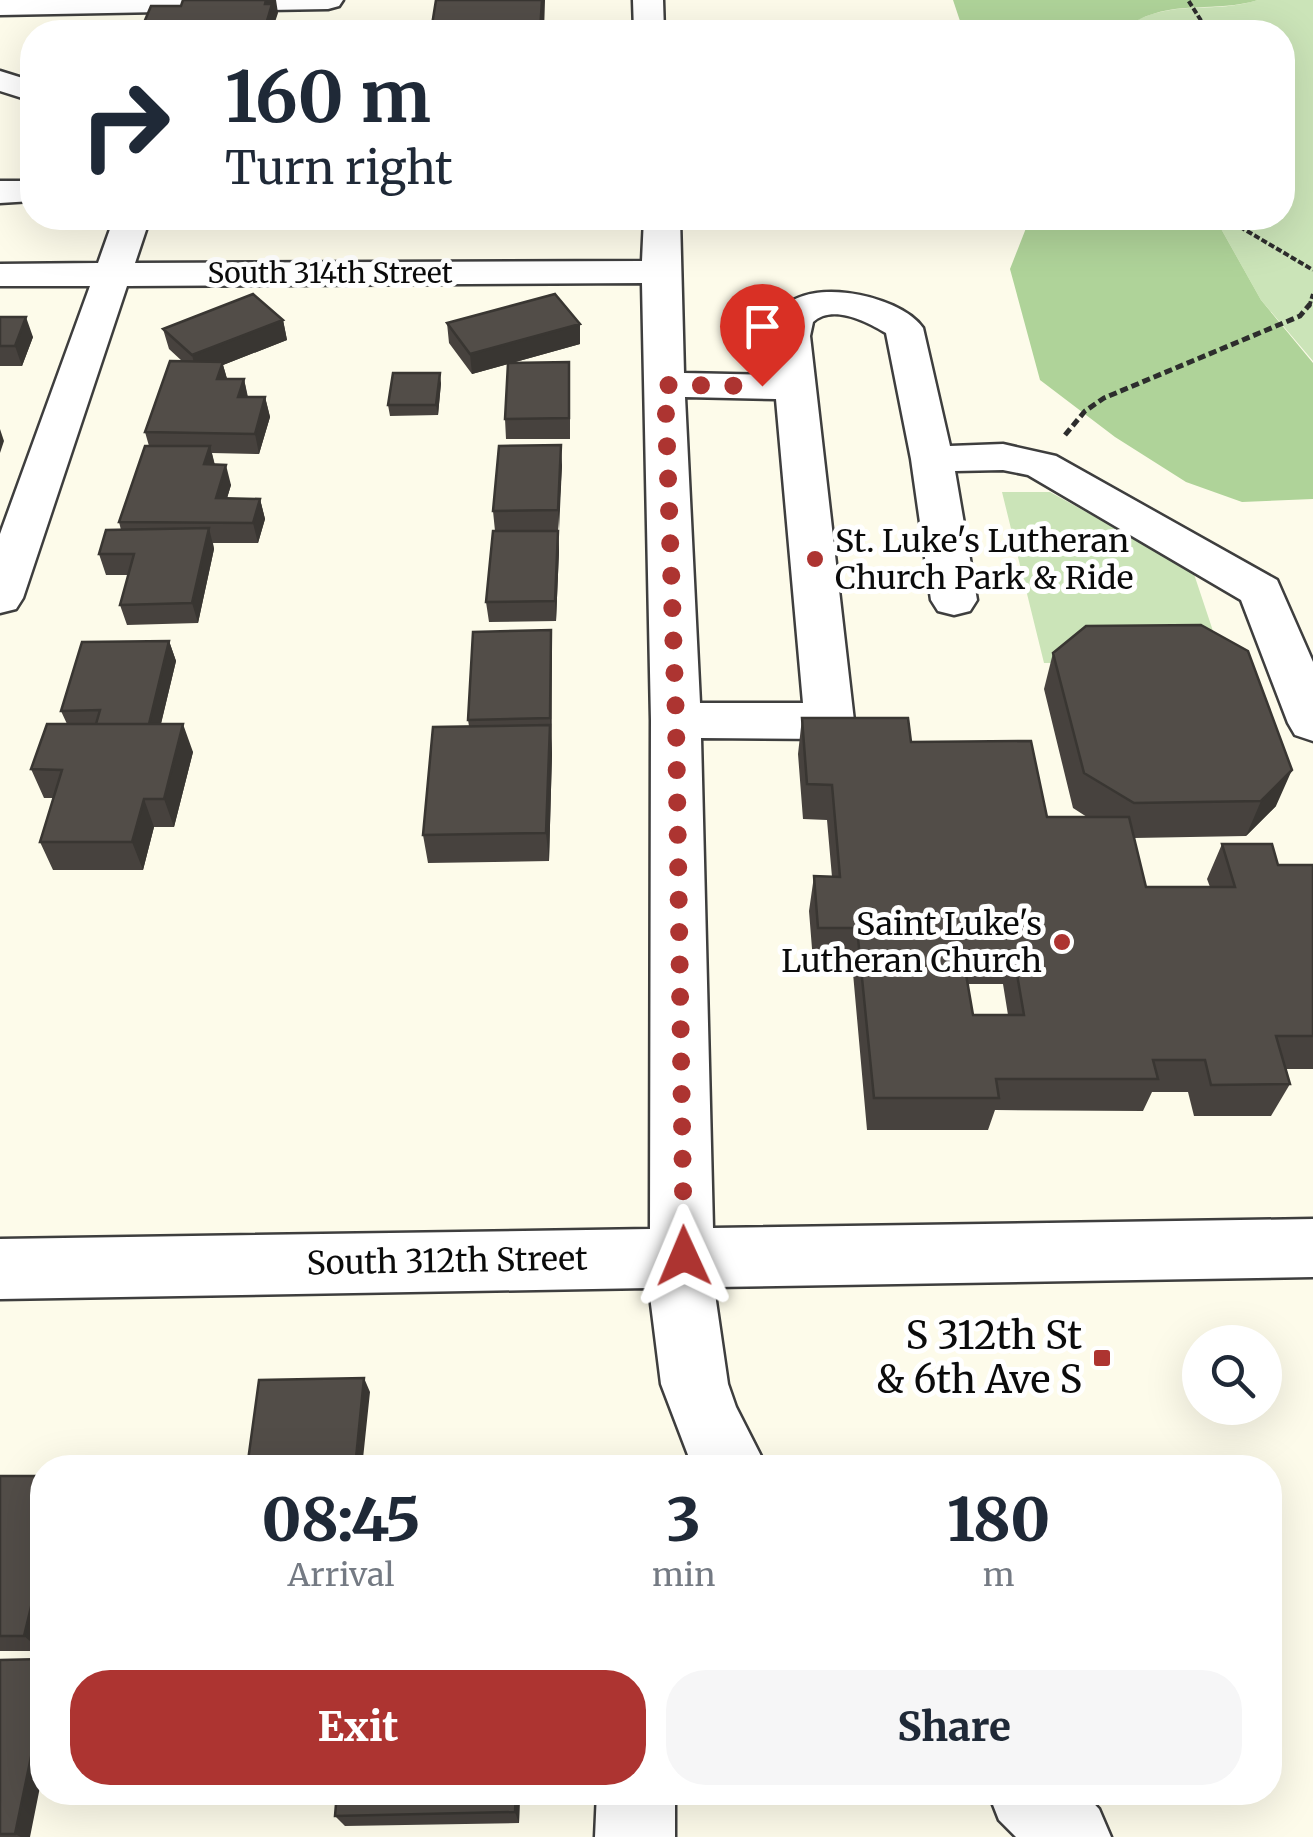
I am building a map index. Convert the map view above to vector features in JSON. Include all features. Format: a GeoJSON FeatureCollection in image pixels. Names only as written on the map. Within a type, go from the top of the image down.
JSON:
{"type":"FeatureCollection","features":[{"type":"Feature","properties":{"kind":"street"},"geometry":{"type":"LineString","coordinates":[[0,6],[325,8]]}},
{"type":"Feature","properties":{"kind":"street"},"geometry":{"type":"LineString","coordinates":[[662,230],[676,720],[682,1293],[690,1372],[712,1455]]}},
{"type":"Feature","properties":{"kind":"street"},"geometry":{"type":"LineString","coordinates":[[0,598],[10,540],[131,237]]}},
{"type":"Feature","properties":{"kind":"street","name":"South 314th Street"},"geometry":{"type":"LineString","coordinates":[[0,274],[131,237],[660,272]]}},
{"type":"Feature","properties":{"kind":"street"},"geometry":{"type":"LineString","coordinates":[[676,720],[830,721],[790,322],[800,310],[841,304],[888,316],[904,328],[932,459],[954,600]]}},
{"type":"Feature","properties":{"kind":"street"},"geometry":{"type":"LineString","coordinates":[[665,385],[795,387]]}},
{"type":"Feature","properties":{"kind":"street"},"geometry":{"type":"LineString","coordinates":[[932,459],[1004,458],[1041,465],[1261,591],[1313,723]]}},
{"type":"Feature","properties":{"kind":"street","name":"South 312th Street"},"geometry":{"type":"LineString","coordinates":[[0,1269],[1313,1248]]}},
{"type":"Feature","properties":{"kind":"street"},"geometry":{"type":"LineString","coordinates":[[636,1805],[636,1837]]}},
{"type":"Feature","properties":{"kind":"street"},"geometry":{"type":"LineString","coordinates":[[1040,1805],[1071,1837]]}},
{"type":"Feature","properties":{"kind":"path"},"geometry":{"type":"LineString","coordinates":[[1245,230],[1313,270]]}},
{"type":"Feature","properties":{"kind":"path"},"geometry":{"type":"LineString","coordinates":[[1041,465],[1085,411],[1104,398],[1300,316],[1308,310],[1313,294]]}},
{"type":"Feature","properties":{"kind":"green space"},"geometry":{"type":"Polygon","coordinates":[[[953,0],[1258,0],[1168,10],[1138,20],[960,20],[953,0]]]}},
{"type":"Feature","properties":{"kind":"green space"},"geometry":{"type":"Polygon","coordinates":[[[1258,0],[1313,0],[1313,361],[1261,300],[1222,230],[1295,230],[1295,20],[1137,20],[1167,10],[1258,0]]]}},
{"type":"Feature","properties":{"kind":"green space"},"geometry":{"type":"Polygon","coordinates":[[[1025,230],[1222,230],[1261,300],[1313,363],[1313,499],[1242,502],[1186,482],[1115,437],[1040,380],[1010,269],[1025,230]]]}},
{"type":"Feature","properties":{"kind":"green space"},"geometry":{"type":"Polygon","coordinates":[[[1002,492],[1050,492],[1193,571],[1223,661],[1044,663],[1002,492]]]}},
{"type":"Feature","properties":{"kind":"building"},"geometry":{"type":"Polygon","coordinates":[[[183,0],[266,0],[265,4],[272,4],[267,20],[145,20],[151,6],[181,6],[183,0]]]}},
{"type":"Feature","properties":{"kind":"building"},"geometry":{"type":"Polygon","coordinates":[[[436,0],[542,0],[541,20],[433,20],[436,0]]]}},
{"type":"Feature","properties":{"kind":"building"},"geometry":{"type":"Polygon","coordinates":[[[253,294],[283,320],[192,355],[163,329],[253,294]]]}},
{"type":"Feature","properties":{"kind":"building"},"geometry":{"type":"Polygon","coordinates":[[[555,294],[580,324],[470,354],[447,323],[555,294]]]}},
{"type":"Feature","properties":{"kind":"building"},"geometry":{"type":"Polygon","coordinates":[[[0,317],[26,317],[15,346],[0,346],[0,317]]]}},
{"type":"Feature","properties":{"kind":"building"},"geometry":{"type":"Polygon","coordinates":[[[170,361],[223,362],[217,379],[244,379],[238,397],[265,397],[255,434],[145,432],[170,361]]]}},
{"type":"Feature","properties":{"kind":"building"},"geometry":{"type":"Polygon","coordinates":[[[569,362],[569,418],[505,419],[508,363],[569,362]]]}},
{"type":"Feature","properties":{"kind":"building"},"geometry":{"type":"Polygon","coordinates":[[[393,373],[440,373],[436,405],[388,405],[393,373]]]}},
{"type":"Feature","properties":{"kind":"building"},"geometry":{"type":"Polygon","coordinates":[[[561,445],[558,510],[493,511],[499,446],[561,445]]]}},
{"type":"Feature","properties":{"kind":"building"},"geometry":{"type":"Polygon","coordinates":[[[145,446],[210,446],[204,464],[226,465],[216,498],[260,499],[253,523],[119,522],[145,446]]]}},
{"type":"Feature","properties":{"kind":"building"},"geometry":{"type":"Polygon","coordinates":[[[209,528],[192,603],[120,605],[134,554],[99,554],[106,530],[209,528]]]}},
{"type":"Feature","properties":{"kind":"building"},"geometry":{"type":"Polygon","coordinates":[[[493,531],[558,531],[555,601],[486,602],[493,531]]]}},
{"type":"Feature","properties":{"kind":"building"},"geometry":{"type":"Polygon","coordinates":[[[1201,625],[1248,651],[1292,770],[1261,801],[1134,803],[1084,773],[1053,653],[1086,626],[1201,625]]]}},
{"type":"Feature","properties":{"kind":"building"},"geometry":{"type":"Polygon","coordinates":[[[551,630],[550,718],[468,720],[473,632],[551,630]]]}},
{"type":"Feature","properties":{"kind":"building"},"geometry":{"type":"Polygon","coordinates":[[[169,641],[149,724],[96,724],[100,710],[61,711],[82,642],[169,641]]]}},
{"type":"Feature","properties":{"kind":"building","name":"Saint Luke's Lutheran Church"},"geometry":{"type":"Polygon","coordinates":[[[802,718],[908,718],[911,742],[1031,741],[1047,817],[1129,817],[1146,887],[1235,887],[1222,844],[1272,844],[1278,865],[1313,865],[1313,1036],[1276,1036],[1290,1084],[1211,1085],[1205,1060],[1153,1060],[1158,1079],[996,1079],[999,1098],[874,1098],[857,928],[818,928],[814,876],[840,877],[832,785],[807,784],[802,718]],[[962,951],[973,1015],[1024,1015],[1013,951],[962,951]]]}},
{"type":"Feature","properties":{"kind":"building"},"geometry":{"type":"Polygon","coordinates":[[[47,724],[183,724],[164,799],[144,799],[132,842],[40,842],[62,770],[31,769],[47,724]]]}},
{"type":"Feature","properties":{"kind":"building"},"geometry":{"type":"Polygon","coordinates":[[[550,725],[546,833],[423,835],[433,727],[550,725]]]}},
{"type":"Feature","properties":{"kind":"building"},"geometry":{"type":"Polygon","coordinates":[[[364,1378],[356,1455],[249,1455],[259,1380],[364,1378]]]}},
{"type":"Feature","properties":{"kind":"building"},"geometry":{"type":"Polygon","coordinates":[[[0,1476],[30,1476],[30,1611],[24,1636],[0,1636],[0,1476]]]}},
{"type":"Feature","properties":{"kind":"building"},"geometry":{"type":"Polygon","coordinates":[[[30,1659],[30,1762],[15,1834],[0,1834],[0,1660],[30,1659]]]}},
{"type":"Feature","properties":{"kind":"building"},"geometry":{"type":"Polygon","coordinates":[[[336,1805],[515,1805],[515,1812],[335,1816],[336,1805]]]}},
{"type":"Feature","properties":{"kind":"place","name":"St. Luke's Lutheran Church Park & Ride"},"geometry":{"type":"Point","coordinates":[815,559]}},
{"type":"Feature","properties":{"kind":"place","name":"Saint Luke's Lutheran Church"},"geometry":{"type":"Point","coordinates":[1062,942]}},
{"type":"Feature","properties":{"kind":"place","name":"S 312th St & 6th Ave S"},"geometry":{"type":"Point","coordinates":[1102,1358]}},
{"type":"Feature","properties":{"kind":"route"},"geometry":{"type":"LineString","coordinates":[[684,1256],[676,720],[665,385],[762,386]]}}]}
